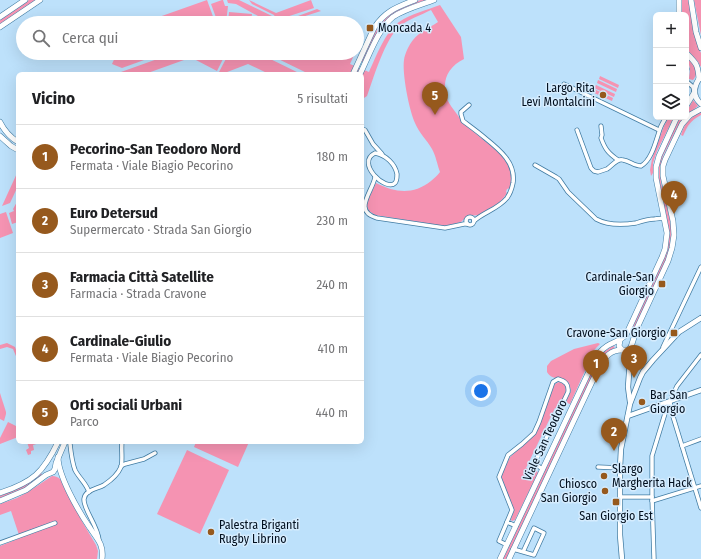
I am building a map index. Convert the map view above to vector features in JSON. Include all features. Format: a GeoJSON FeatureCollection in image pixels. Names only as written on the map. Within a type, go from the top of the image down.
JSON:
{"type":"FeatureCollection","features":[{"type":"Feature","properties":{"kind":"main road"},"geometry":{"type":"LineString","coordinates":[[0,16],[25,0]]}},
{"type":"Feature","properties":{"kind":"main road"},"geometry":{"type":"LineString","coordinates":[[16,16],[40,0]]}},
{"type":"Feature","properties":{"kind":"main road"},"geometry":{"type":"LineString","coordinates":[[364,49],[374,28],[382,18],[396,7],[415,0]]}},
{"type":"Feature","properties":{"kind":"main road"},"geometry":{"type":"LineString","coordinates":[[361,72],[379,34],[391,19],[401,13],[434,0]]}},
{"type":"Feature","properties":{"kind":"main road"},"geometry":{"type":"LineString","coordinates":[[678,12],[679,0]]}},
{"type":"Feature","properties":{"kind":"main road"},"geometry":{"type":"LineString","coordinates":[[691,0],[696,32],[701,48]]}},
{"type":"Feature","properties":{"kind":"main road"},"geometry":{"type":"LineString","coordinates":[[0,27],[16,16]]}},
{"type":"Feature","properties":{"kind":"main road"},"geometry":{"type":"LineString","coordinates":[[689,56],[698,68],[699,78],[689,100]]}},
{"type":"Feature","properties":{"kind":"main road"},"geometry":{"type":"LineString","coordinates":[[354,72],[359,60]]}},
{"type":"Feature","properties":{"kind":"main road"},"geometry":{"type":"LineString","coordinates":[[694,91],[696,98],[701,104]]}},
{"type":"Feature","properties":{"kind":"main road"},"geometry":{"type":"LineString","coordinates":[[509,559],[599,367],[610,353],[616,350],[628,350],[632,345],[637,328],[668,262],[674,235],[673,221],[663,176],[663,166],[682,124],[690,115],[701,109]]}},
{"type":"Feature","properties":{"kind":"main road"},"geometry":{"type":"LineString","coordinates":[[623,350],[619,346],[619,342],[630,328],[662,257],[664,249],[667,233],[656,178],[656,167],[659,156],[676,120]]}},
{"type":"Feature","properties":{"kind":"main road"},"geometry":{"type":"LineString","coordinates":[[0,122],[5,131],[16,140]]}},
{"type":"Feature","properties":{"kind":"main road"},"geometry":{"type":"LineString","coordinates":[[0,136],[16,149]]}},
{"type":"Feature","properties":{"kind":"main road"},"geometry":{"type":"LineString","coordinates":[[621,339],[627,337],[629,338],[632,345]]}},
{"type":"Feature","properties":{"kind":"main road","name":"Viale San Teodoro"},"geometry":{"type":"LineString","coordinates":[[500,559],[594,361],[599,352],[621,339]]}},
{"type":"Feature","properties":{"kind":"main road"},"geometry":{"type":"LineString","coordinates":[[57,444],[44,469],[46,471],[53,470],[62,473]]}},
{"type":"Feature","properties":{"kind":"main road"},"geometry":{"type":"LineString","coordinates":[[0,500],[26,490],[53,470],[58,457],[67,444]]}},
{"type":"Feature","properties":{"kind":"main road"},"geometry":{"type":"LineString","coordinates":[[58,457],[58,463],[64,480],[89,528],[99,541],[102,550],[102,559]]}},
{"type":"Feature","properties":{"kind":"main road"},"geometry":{"type":"LineString","coordinates":[[0,493],[27,482],[33,478],[46,464],[51,462],[54,464],[53,470]]}},
{"type":"Feature","properties":{"kind":"main road"},"geometry":{"type":"LineString","coordinates":[[53,470],[64,480]]}},
{"type":"Feature","properties":{"kind":"street"},"geometry":{"type":"LineString","coordinates":[[689,81],[699,78]]}},
{"type":"Feature","properties":{"kind":"street"},"geometry":{"type":"LineString","coordinates":[[564,84],[659,130]]}},
{"type":"Feature","properties":{"kind":"street"},"geometry":{"type":"LineString","coordinates":[[689,84],[693,87],[694,91]]}},
{"type":"Feature","properties":{"kind":"street"},"geometry":{"type":"LineString","coordinates":[[459,225],[467,218],[471,217],[474,219],[499,205],[507,197],[512,188],[513,182],[513,174],[510,163],[500,150],[464,121],[461,116],[462,112],[469,105]]}},
{"type":"Feature","properties":{"kind":"street"},"geometry":{"type":"LineString","coordinates":[[601,126],[601,138],[606,150],[618,160],[624,160],[638,166],[644,165],[649,158],[657,140],[659,130],[664,120]]}},
{"type":"Feature","properties":{"kind":"street"},"geometry":{"type":"LineString","coordinates":[[364,130],[373,144],[393,164],[397,177],[396,182],[391,185],[380,181],[370,170],[369,158],[373,154],[373,144]]}},
{"type":"Feature","properties":{"kind":"street"},"geometry":{"type":"LineString","coordinates":[[577,130],[592,170],[598,172],[608,168],[618,160]]}},
{"type":"Feature","properties":{"kind":"street"},"geometry":{"type":"LineString","coordinates":[[373,154],[383,155]]}},
{"type":"Feature","properties":{"kind":"street"},"geometry":{"type":"LineString","coordinates":[[535,165],[556,177],[572,197],[599,221],[624,224],[664,218]]}},
{"type":"Feature","properties":{"kind":"street"},"geometry":{"type":"LineString","coordinates":[[375,177],[364,204],[366,210],[371,216],[438,228],[451,228],[468,224],[471,225],[474,219]]}},
{"type":"Feature","properties":{"kind":"street"},"geometry":{"type":"LineString","coordinates":[[372,186],[376,182],[380,181]]}},
{"type":"Feature","properties":{"kind":"street"},"geometry":{"type":"LineString","coordinates":[[467,218],[466,220],[468,224]]}},
{"type":"Feature","properties":{"kind":"street"},"geometry":{"type":"LineString","coordinates":[[663,348],[701,267]]}},
{"type":"Feature","properties":{"kind":"street"},"geometry":{"type":"LineString","coordinates":[[622,559],[620,535],[620,468],[621,449],[630,404],[643,372],[679,332],[701,318]]}},
{"type":"Feature","properties":{"kind":"street"},"geometry":{"type":"LineString","coordinates":[[630,404],[628,387],[632,345]]}},
{"type":"Feature","properties":{"kind":"street"},"geometry":{"type":"LineString","coordinates":[[623,350],[628,354],[630,360]]}},
{"type":"Feature","properties":{"kind":"street"},"geometry":{"type":"LineString","coordinates":[[654,559],[652,456],[667,407],[677,386],[701,355]]}},
{"type":"Feature","properties":{"kind":"street"},"geometry":{"type":"LineString","coordinates":[[507,545],[498,541],[512,510],[499,477],[508,455],[534,432],[540,422],[553,382],[558,379],[567,383],[569,388],[563,405],[534,464],[543,469]]}},
{"type":"Feature","properties":{"kind":"street"},"geometry":{"type":"LineString","coordinates":[[628,387],[636,388]]}},
{"type":"Feature","properties":{"kind":"street"},"geometry":{"type":"LineString","coordinates":[[628,416],[701,390]]}},
{"type":"Feature","properties":{"kind":"street"},"geometry":{"type":"LineString","coordinates":[[670,401],[671,410],[701,508]]}},
{"type":"Feature","properties":{"kind":"street"},"geometry":{"type":"LineString","coordinates":[[563,405],[571,409]]}},
{"type":"Feature","properties":{"kind":"street"},"geometry":{"type":"LineString","coordinates":[[682,446],[701,439]]}},
{"type":"Feature","properties":{"kind":"street"},"geometry":{"type":"LineString","coordinates":[[68,444],[75,471],[86,484],[89,492]]}},
{"type":"Feature","properties":{"kind":"street"},"geometry":{"type":"LineString","coordinates":[[99,541],[99,534],[85,506],[84,500],[85,496],[89,492],[107,483],[118,472],[121,466],[122,444]]}},
{"type":"Feature","properties":{"kind":"street"},"geometry":{"type":"LineString","coordinates":[[121,466],[144,459],[155,453]]}},
{"type":"Feature","properties":{"kind":"street"},"geometry":{"type":"LineString","coordinates":[[598,467],[620,468]]}},
{"type":"Feature","properties":{"kind":"street"},"geometry":{"type":"LineString","coordinates":[[620,497],[652,499],[701,486]]}},
{"type":"Feature","properties":{"kind":"street"},"geometry":{"type":"LineString","coordinates":[[507,522],[516,526]]}},
{"type":"Feature","properties":{"kind":"street"},"geometry":{"type":"LineString","coordinates":[[0,543],[55,523]]}},
{"type":"Feature","properties":{"kind":"street"},"geometry":{"type":"LineString","coordinates":[[513,549],[523,552],[534,555],[544,533],[534,528],[523,552]]}},
{"type":"Feature","properties":{"kind":"shaded area"},"geometry":{"type":"Polygon","coordinates":[[[29,0],[37,0],[0,25],[0,20],[29,0]]]}},
{"type":"Feature","properties":{"kind":"shaded area"},"geometry":{"type":"Polygon","coordinates":[[[207,0],[213,16],[162,16],[207,0]]]}},
{"type":"Feature","properties":{"kind":"shaded area"},"geometry":{"type":"Polygon","coordinates":[[[223,0],[225,6],[228,6],[227,16],[215,16],[211,4],[223,0]]]}},
{"type":"Feature","properties":{"kind":"shaded area"},"geometry":{"type":"Polygon","coordinates":[[[227,0],[239,0],[272,16],[258,16],[236,4],[228,3],[227,0]]]}},
{"type":"Feature","properties":{"kind":"shaded area"},"geometry":{"type":"Polygon","coordinates":[[[249,0],[276,13],[311,0],[314,8],[289,16],[274,16],[252,4],[249,0]]]}},
{"type":"Feature","properties":{"kind":"shaded area"},"geometry":{"type":"Polygon","coordinates":[[[421,0],[428,0],[386,21],[379,29],[364,60],[364,56],[379,26],[391,14],[407,5],[421,0]]]}},
{"type":"Feature","properties":{"kind":"shaded area"},"geometry":{"type":"Polygon","coordinates":[[[681,0],[689,0],[701,53],[701,67],[689,52],[689,12],[681,12],[681,0]]]}},
{"type":"Feature","properties":{"kind":"shaded area"},"geometry":{"type":"Polygon","coordinates":[[[694,0],[701,0],[701,35],[694,0]]]}},
{"type":"Feature","properties":{"kind":"shaded area"},"geometry":{"type":"Polygon","coordinates":[[[440,5],[461,37],[464,59],[449,71],[445,82],[448,101],[462,122],[502,156],[511,173],[510,188],[507,189],[507,193],[499,203],[479,215],[467,216],[461,222],[443,226],[375,215],[369,211],[366,204],[376,183],[390,189],[404,191],[418,189],[431,181],[440,172],[433,152],[415,123],[410,110],[404,74],[407,49],[415,37],[438,22],[431,10],[407,21],[395,32],[380,58],[367,96],[364,98],[364,72],[305,72],[280,60],[352,60],[350,64],[369,72],[381,45],[394,26],[419,12],[440,5]]]}},
{"type":"Feature","properties":{"kind":"shaded area"},"geometry":{"type":"Polygon","coordinates":[[[317,9],[321,11],[305,16],[298,16],[317,9]]]}},
{"type":"Feature","properties":{"kind":"shaded area"},"geometry":{"type":"Polygon","coordinates":[[[229,12],[252,14],[252,16],[229,16],[229,12]]]}},
{"type":"Feature","properties":{"kind":"shaded area"},"geometry":{"type":"Polygon","coordinates":[[[689,59],[696,70],[693,80],[689,79],[689,59]]]}},
{"type":"Feature","properties":{"kind":"shaded area"},"geometry":{"type":"Polygon","coordinates":[[[114,60],[144,60],[122,68],[112,64],[114,60]]]}},
{"type":"Feature","properties":{"kind":"shaded area"},"geometry":{"type":"Polygon","coordinates":[[[155,60],[184,60],[151,72],[121,72],[155,60]]]}},
{"type":"Feature","properties":{"kind":"shaded area"},"geometry":{"type":"Polygon","coordinates":[[[196,60],[222,60],[217,71],[196,60]]]}},
{"type":"Feature","properties":{"kind":"shaded area"},"geometry":{"type":"Polygon","coordinates":[[[225,60],[272,60],[297,72],[265,72],[248,64],[227,72],[219,72],[225,60]]]}},
{"type":"Feature","properties":{"kind":"shaded area"},"geometry":{"type":"Polygon","coordinates":[[[600,76],[619,85],[618,88],[599,79],[600,76]]]}},
{"type":"Feature","properties":{"kind":"shaded area"},"geometry":{"type":"Polygon","coordinates":[[[598,80],[617,89],[616,92],[597,83],[598,80]]]}},
{"type":"Feature","properties":{"kind":"shaded area"},"geometry":{"type":"Polygon","coordinates":[[[596,85],[615,94],[614,97],[594,88],[596,85]]]}},
{"type":"Feature","properties":{"kind":"shaded area"},"geometry":{"type":"Polygon","coordinates":[[[594,89],[613,98],[612,101],[592,92],[594,89]]]}},
{"type":"Feature","properties":{"kind":"shaded area"},"geometry":{"type":"Polygon","coordinates":[[[693,100],[698,106],[689,114],[689,108],[693,100]]]}},
{"type":"Feature","properties":{"kind":"shaded area"},"geometry":{"type":"Polygon","coordinates":[[[701,112],[701,115],[694,119],[686,129],[683,136],[681,135],[688,121],[701,112]]]}},
{"type":"Feature","properties":{"kind":"shaded area"},"geometry":{"type":"Polygon","coordinates":[[[667,120],[672,120],[657,151],[653,163],[653,173],[651,176],[650,170],[652,159],[667,120]]]}},
{"type":"Feature","properties":{"kind":"shaded area"},"geometry":{"type":"Polygon","coordinates":[[[683,120],[678,126],[663,156],[660,168],[661,183],[671,224],[670,246],[666,260],[632,332],[631,331],[666,252],[668,229],[657,173],[659,160],[678,121],[683,120]]]}},
{"type":"Feature","properties":{"kind":"shaded area"},"geometry":{"type":"Polygon","coordinates":[[[16,175],[16,190],[10,203],[2,206],[16,175]]]}},
{"type":"Feature","properties":{"kind":"shaded area"},"geometry":{"type":"Polygon","coordinates":[[[16,204],[16,223],[12,224],[9,213],[14,211],[13,209],[16,204]]]}},
{"type":"Feature","properties":{"kind":"shaded area"},"geometry":{"type":"Polygon","coordinates":[[[6,212],[13,233],[0,238],[0,214],[6,212]]]}},
{"type":"Feature","properties":{"kind":"shaded area"},"geometry":{"type":"Polygon","coordinates":[[[7,343],[15,347],[16,356],[13,349],[7,347],[0,349],[0,345],[7,343]]]}},
{"type":"Feature","properties":{"kind":"shaded area"},"geometry":{"type":"Polygon","coordinates":[[[598,343],[600,344],[587,361],[589,362],[570,404],[567,403],[566,401],[571,391],[569,383],[563,379],[554,378],[549,375],[547,372],[547,366],[551,361],[574,349],[598,343]]]}},
{"type":"Feature","properties":{"kind":"shaded area"},"geometry":{"type":"Polygon","coordinates":[[[613,346],[615,347],[597,366],[506,559],[503,559],[595,365],[604,352],[613,346]]]}},
{"type":"Feature","properties":{"kind":"shaded area"},"geometry":{"type":"Polygon","coordinates":[[[559,382],[565,386],[566,390],[564,398],[558,409],[555,408],[526,468],[530,470],[531,468],[538,473],[515,520],[512,521],[511,519],[514,511],[502,479],[502,474],[510,457],[530,439],[539,425],[554,386],[559,382]]]}},
{"type":"Feature","properties":{"kind":"shaded area"},"geometry":{"type":"Polygon","coordinates":[[[0,393],[6,412],[4,421],[0,419],[0,393]]]}},
{"type":"Feature","properties":{"kind":"shaded area"},"geometry":{"type":"Polygon","coordinates":[[[8,422],[16,426],[16,438],[0,444],[0,438],[8,422]]]}},
{"type":"Feature","properties":{"kind":"shaded area"},"geometry":{"type":"Polygon","coordinates":[[[28,444],[36,444],[33,445],[34,450],[28,455],[26,450],[29,448],[28,444]]]}},
{"type":"Feature","properties":{"kind":"shaded area"},"geometry":{"type":"Polygon","coordinates":[[[195,444],[248,444],[238,467],[194,447],[195,444]]]}},
{"type":"Feature","properties":{"kind":"shaded area"},"geometry":{"type":"Polygon","coordinates":[[[187,450],[229,470],[200,534],[157,514],[187,450]]]}},
{"type":"Feature","properties":{"kind":"shaded area"},"geometry":{"type":"Polygon","coordinates":[[[41,473],[42,475],[28,486],[15,493],[0,498],[0,496],[22,486],[41,473]]]}},
{"type":"Feature","properties":{"kind":"shaded area"},"geometry":{"type":"Polygon","coordinates":[[[52,476],[61,480],[96,545],[98,551],[97,559],[0,559],[0,546],[20,538],[11,511],[0,515],[0,504],[17,498],[52,476]]]}},
{"type":"Feature","properties":{"kind":"place","name":"Moncada 4"},"geometry":{"type":"Point","coordinates":[370,28]}},
{"type":"Feature","properties":{"kind":"place","name":"Largo Rita Levi Montalcini"},"geometry":{"type":"Point","coordinates":[603,95]}},
{"type":"Feature","properties":{"kind":"place","name":"Orti sociali Urbani"},"geometry":{"type":"Point","coordinates":[435,115]}},
{"type":"Feature","properties":{"kind":"place","name":"Cardinale-Giulio"},"geometry":{"type":"Point","coordinates":[674,214]}},
{"type":"Feature","properties":{"kind":"place","name":"Cardinale-San Giorgio"},"geometry":{"type":"Point","coordinates":[662,284]}},
{"type":"Feature","properties":{"kind":"place","name":"Cravone-San Giorgio"},"geometry":{"type":"Point","coordinates":[674,333]}},
{"type":"Feature","properties":{"kind":"place","name":"Farmacia Città Satellite"},"geometry":{"type":"Point","coordinates":[634,378]}},
{"type":"Feature","properties":{"kind":"place","name":"Pecorino-San Teodoro Nord"},"geometry":{"type":"Point","coordinates":[596,383]}},
{"type":"Feature","properties":{"kind":"place","name":"Bar San Giorgio"},"geometry":{"type":"Point","coordinates":[642,402]}},
{"type":"Feature","properties":{"kind":"place","name":"Euro Detersud"},"geometry":{"type":"Point","coordinates":[614,451]}},
{"type":"Feature","properties":{"kind":"place","name":"Slargo Margherita Hack"},"geometry":{"type":"Point","coordinates":[604,476]}},
{"type":"Feature","properties":{"kind":"place","name":"Chiosco San Giorgio"},"geometry":{"type":"Point","coordinates":[605,491]}},
{"type":"Feature","properties":{"kind":"place","name":"San Giorgio Est"},"geometry":{"type":"Point","coordinates":[616,502]}},
{"type":"Feature","properties":{"kind":"place","name":"Palestra Briganti Rugby Librino"},"geometry":{"type":"Point","coordinates":[211,532]}}]}
